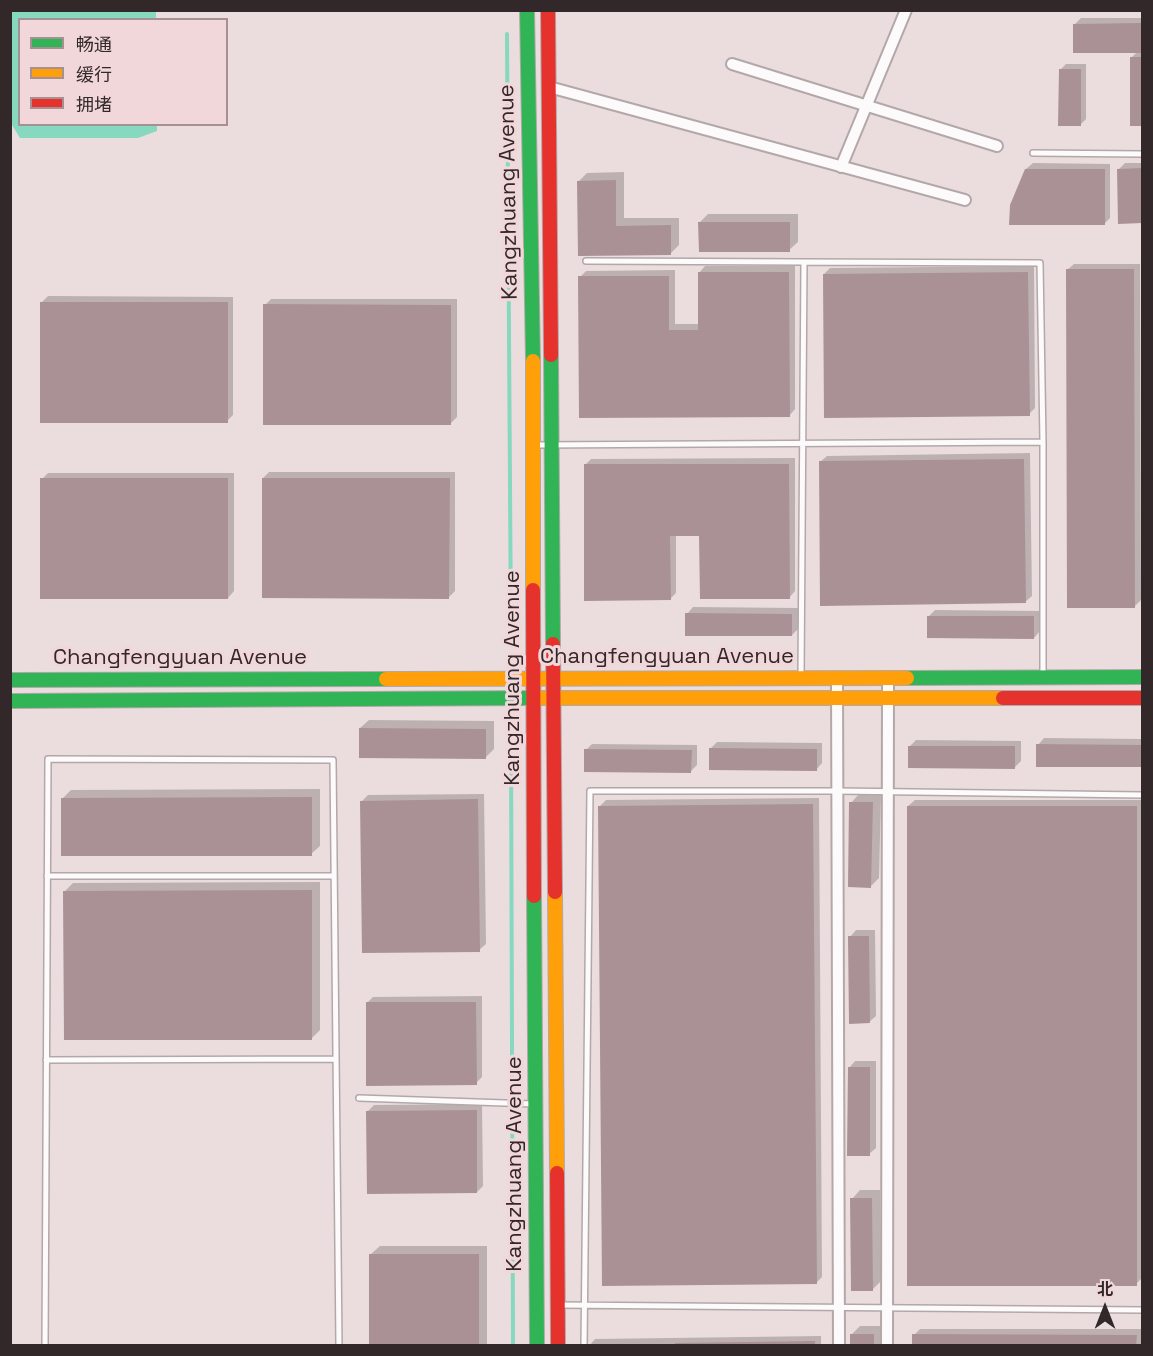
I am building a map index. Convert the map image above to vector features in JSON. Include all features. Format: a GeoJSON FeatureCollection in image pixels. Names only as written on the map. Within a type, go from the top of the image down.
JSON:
{"type":"FeatureCollection","features":[{"type":"Feature","properties":{"kind":"main road","name":"Kangzhuang Avenue"},"geometry":{"type":"LineString","coordinates":[[527,10],[534,445],[533,698],[537,1346]]}},
{"type":"Feature","properties":{"kind":"main road","name":"Kangzhuang Avenue"},"geometry":{"type":"LineString","coordinates":[[548,10],[558,1346]]}},
{"type":"Feature","properties":{"kind":"main road","name":"Changfengyuan Avenue"},"geometry":{"type":"LineString","coordinates":[[10,680],[1143,677]]}},
{"type":"Feature","properties":{"kind":"main road","name":"Changfengyuan Avenue"},"geometry":{"type":"LineString","coordinates":[[10,701],[1143,698]]}},
{"type":"Feature","properties":{"kind":"street"},"geometry":{"type":"LineString","coordinates":[[841,167],[906,10]]}},
{"type":"Feature","properties":{"kind":"street"},"geometry":{"type":"LineString","coordinates":[[732,64],[997,146]]}},
{"type":"Feature","properties":{"kind":"street"},"geometry":{"type":"LineString","coordinates":[[549,87],[965,200]]}},
{"type":"Feature","properties":{"kind":"street"},"geometry":{"type":"LineString","coordinates":[[888,678],[888,1346]]}},
{"type":"Feature","properties":{"kind":"street"},"geometry":{"type":"LineString","coordinates":[[837,679],[839,1346]]}},
{"type":"Feature","properties":{"kind":"lane"},"geometry":{"type":"LineString","coordinates":[[1033,153],[1143,154]]}},
{"type":"Feature","properties":{"kind":"lane"},"geometry":{"type":"LineString","coordinates":[[586,261],[1040,263],[1043,677]]}},
{"type":"Feature","properties":{"kind":"lane"},"geometry":{"type":"LineString","coordinates":[[801,679],[804,262]]}},
{"type":"Feature","properties":{"kind":"lane"},"geometry":{"type":"LineString","coordinates":[[534,445],[1043,442]]}},
{"type":"Feature","properties":{"kind":"lane"},"geometry":{"type":"LineString","coordinates":[[45,1346],[48,759],[333,760],[339,1346]]}},
{"type":"Feature","properties":{"kind":"lane"},"geometry":{"type":"LineString","coordinates":[[584,1346],[590,791],[1143,795]]}},
{"type":"Feature","properties":{"kind":"lane"},"geometry":{"type":"LineString","coordinates":[[47,876],[334,876]]}},
{"type":"Feature","properties":{"kind":"lane"},"geometry":{"type":"LineString","coordinates":[[46,1060],[336,1059]]}},
{"type":"Feature","properties":{"kind":"lane"},"geometry":{"type":"LineString","coordinates":[[359,1098],[536,1104]]}},
{"type":"Feature","properties":{"kind":"lane"},"geometry":{"type":"LineString","coordinates":[[558,1305],[1143,1310]]}},
{"type":"Feature","properties":{"kind":"shaded area"},"geometry":{"type":"Polygon","coordinates":[[[10,11],[156,11],[156,18],[18,18],[18,126],[157,126],[157,131],[138,138],[20,138],[12,125],[10,11]]]}},
{"type":"Feature","properties":{"kind":"building"},"geometry":{"type":"Polygon","coordinates":[[[1142,23],[1142,53],[1073,53],[1073,24],[1142,23]]]}},
{"type":"Feature","properties":{"kind":"building"},"geometry":{"type":"Polygon","coordinates":[[[1130,57],[1142,57],[1142,126],[1130,126],[1130,57]]]}},
{"type":"Feature","properties":{"kind":"building"},"geometry":{"type":"Polygon","coordinates":[[[1059,69],[1081,69],[1081,126],[1058,126],[1059,69]]]}},
{"type":"Feature","properties":{"kind":"building"},"geometry":{"type":"Polygon","coordinates":[[[1142,168],[1142,223],[1118,224],[1117,169],[1142,168]]]}},
{"type":"Feature","properties":{"kind":"building"},"geometry":{"type":"Polygon","coordinates":[[[1025,169],[1105,169],[1105,225],[1009,225],[1010,205],[1025,169]]]}},
{"type":"Feature","properties":{"kind":"building"},"geometry":{"type":"Polygon","coordinates":[[[616,180],[616,226],[671,225],[671,255],[578,256],[577,181],[616,180]]]}},
{"type":"Feature","properties":{"kind":"building"},"geometry":{"type":"Polygon","coordinates":[[[698,222],[790,222],[790,252],[699,252],[698,222]]]}},
{"type":"Feature","properties":{"kind":"building"},"geometry":{"type":"Polygon","coordinates":[[[1066,269],[1134,269],[1135,608],[1067,608],[1066,269]]]}},
{"type":"Feature","properties":{"kind":"building"},"geometry":{"type":"Polygon","coordinates":[[[698,272],[789,272],[790,417],[579,418],[578,276],[669,276],[669,330],[698,330],[698,272]]]}},
{"type":"Feature","properties":{"kind":"building"},"geometry":{"type":"Polygon","coordinates":[[[1028,272],[1030,416],[824,418],[823,274],[1028,272]]]}},
{"type":"Feature","properties":{"kind":"building"},"geometry":{"type":"Polygon","coordinates":[[[40,302],[228,302],[228,423],[40,423],[40,302]]]}},
{"type":"Feature","properties":{"kind":"building"},"geometry":{"type":"Polygon","coordinates":[[[263,304],[451,305],[451,425],[263,425],[263,304]]]}},
{"type":"Feature","properties":{"kind":"building"},"geometry":{"type":"Polygon","coordinates":[[[1024,459],[1026,603],[820,606],[819,461],[1024,459]]]}},
{"type":"Feature","properties":{"kind":"building"},"geometry":{"type":"Polygon","coordinates":[[[584,464],[789,464],[790,599],[700,599],[699,536],[670,536],[671,600],[584,601],[584,464]]]}},
{"type":"Feature","properties":{"kind":"building"},"geometry":{"type":"Polygon","coordinates":[[[40,478],[228,478],[228,599],[40,599],[40,478]]]}},
{"type":"Feature","properties":{"kind":"building"},"geometry":{"type":"Polygon","coordinates":[[[262,478],[450,478],[449,599],[262,598],[262,478]]]}},
{"type":"Feature","properties":{"kind":"building"},"geometry":{"type":"Polygon","coordinates":[[[685,613],[792,614],[792,636],[685,636],[685,613]]]}},
{"type":"Feature","properties":{"kind":"building"},"geometry":{"type":"Polygon","coordinates":[[[927,616],[1034,616],[1034,639],[927,638],[927,616]]]}},
{"type":"Feature","properties":{"kind":"building"},"geometry":{"type":"Polygon","coordinates":[[[359,728],[486,729],[486,759],[359,758],[359,728]]]}},
{"type":"Feature","properties":{"kind":"building"},"geometry":{"type":"Polygon","coordinates":[[[1036,744],[1142,745],[1142,767],[1036,767],[1036,744]]]}},
{"type":"Feature","properties":{"kind":"building"},"geometry":{"type":"Polygon","coordinates":[[[908,746],[1015,746],[1015,769],[908,768],[908,746]]]}},
{"type":"Feature","properties":{"kind":"building"},"geometry":{"type":"Polygon","coordinates":[[[709,748],[817,749],[817,771],[709,770],[709,748]]]}},
{"type":"Feature","properties":{"kind":"building"},"geometry":{"type":"Polygon","coordinates":[[[584,749],[692,750],[691,773],[584,772],[584,749]]]}},
{"type":"Feature","properties":{"kind":"building"},"geometry":{"type":"Polygon","coordinates":[[[312,797],[312,856],[61,856],[61,798],[312,797]]]}},
{"type":"Feature","properties":{"kind":"building"},"geometry":{"type":"Polygon","coordinates":[[[478,799],[480,952],[362,953],[360,801],[478,799]]]}},
{"type":"Feature","properties":{"kind":"building"},"geometry":{"type":"Polygon","coordinates":[[[849,802],[873,802],[871,888],[848,887],[849,802]]]}},
{"type":"Feature","properties":{"kind":"building"},"geometry":{"type":"Polygon","coordinates":[[[813,804],[817,1284],[602,1286],[598,806],[813,804]]]}},
{"type":"Feature","properties":{"kind":"building"},"geometry":{"type":"Polygon","coordinates":[[[907,806],[1137,806],[1137,1286],[907,1286],[907,806]]]}},
{"type":"Feature","properties":{"kind":"building"},"geometry":{"type":"Polygon","coordinates":[[[312,890],[312,1040],[64,1040],[63,891],[312,890]]]}},
{"type":"Feature","properties":{"kind":"building"},"geometry":{"type":"Polygon","coordinates":[[[848,936],[869,936],[870,1023],[849,1024],[848,936]]]}},
{"type":"Feature","properties":{"kind":"building"},"geometry":{"type":"Polygon","coordinates":[[[366,1002],[476,1002],[477,1085],[366,1086],[366,1002]]]}},
{"type":"Feature","properties":{"kind":"building"},"geometry":{"type":"Polygon","coordinates":[[[848,1067],[870,1067],[870,1156],[847,1156],[848,1067]]]}},
{"type":"Feature","properties":{"kind":"building"},"geometry":{"type":"Polygon","coordinates":[[[477,1110],[477,1193],[367,1194],[366,1111],[477,1110]]]}},
{"type":"Feature","properties":{"kind":"building"},"geometry":{"type":"Polygon","coordinates":[[[850,1198],[872,1198],[873,1291],[851,1291],[850,1198]]]}},
{"type":"Feature","properties":{"kind":"building"},"geometry":{"type":"Polygon","coordinates":[[[369,1254],[479,1254],[479,1346],[369,1346],[369,1254]]]}},
{"type":"Feature","properties":{"kind":"building"},"geometry":{"type":"Polygon","coordinates":[[[850,1334],[874,1334],[874,1346],[850,1346],[850,1334]]]}},
{"type":"Feature","properties":{"kind":"building"},"geometry":{"type":"Polygon","coordinates":[[[912,1334],[1137,1335],[1136,1346],[912,1346],[912,1334]]]}},
{"type":"Feature","properties":{"kind":"building"},"geometry":{"type":"Polygon","coordinates":[[[815,1341],[815,1346],[675,1346],[675,1343],[815,1341]]]}},
{"type":"Feature","properties":{"kind":"waterway"},"geometry":{"type":"LineString","coordinates":[[507,34],[511,633]]}},
{"type":"Feature","properties":{"kind":"waterway"},"geometry":{"type":"LineString","coordinates":[[511,742],[513,1346]]}},
{"type":"Feature","properties":{"kind":"traffic: fast"},"geometry":{"type":"LineString","coordinates":[[527,10],[533,361]]}},
{"type":"Feature","properties":{"kind":"traffic: fast"},"geometry":{"type":"LineString","coordinates":[[551,355],[553,644]]}},
{"type":"Feature","properties":{"kind":"traffic: fast"},"geometry":{"type":"LineString","coordinates":[[907,678],[1142,677]]}},
{"type":"Feature","properties":{"kind":"traffic: fast"},"geometry":{"type":"LineString","coordinates":[[10,680],[386,679]]}},
{"type":"Feature","properties":{"kind":"traffic: fast"},"geometry":{"type":"LineString","coordinates":[[10,701],[536,698]]}},
{"type":"Feature","properties":{"kind":"traffic: fast"},"geometry":{"type":"LineString","coordinates":[[534,896],[537,1346]]}},
{"type":"Feature","properties":{"kind":"traffic: slow"},"geometry":{"type":"LineString","coordinates":[[533,361],[533,590]]}},
{"type":"Feature","properties":{"kind":"traffic: slow"},"geometry":{"type":"LineString","coordinates":[[386,679],[907,678]]}},
{"type":"Feature","properties":{"kind":"traffic: slow"},"geometry":{"type":"LineString","coordinates":[[536,698],[1003,698]]}},
{"type":"Feature","properties":{"kind":"traffic: slow"},"geometry":{"type":"LineString","coordinates":[[555,892],[557,1173]]}},
{"type":"Feature","properties":{"kind":"traffic: jam"},"geometry":{"type":"LineString","coordinates":[[548,10],[551,355]]}},
{"type":"Feature","properties":{"kind":"traffic: jam"},"geometry":{"type":"LineString","coordinates":[[533,590],[534,896]]}},
{"type":"Feature","properties":{"kind":"traffic: jam"},"geometry":{"type":"LineString","coordinates":[[553,644],[555,892]]}},
{"type":"Feature","properties":{"kind":"traffic: jam"},"geometry":{"type":"LineString","coordinates":[[1003,698],[1142,698]]}},
{"type":"Feature","properties":{"kind":"traffic: jam"},"geometry":{"type":"LineString","coordinates":[[557,1173],[558,1346]]}}]}
